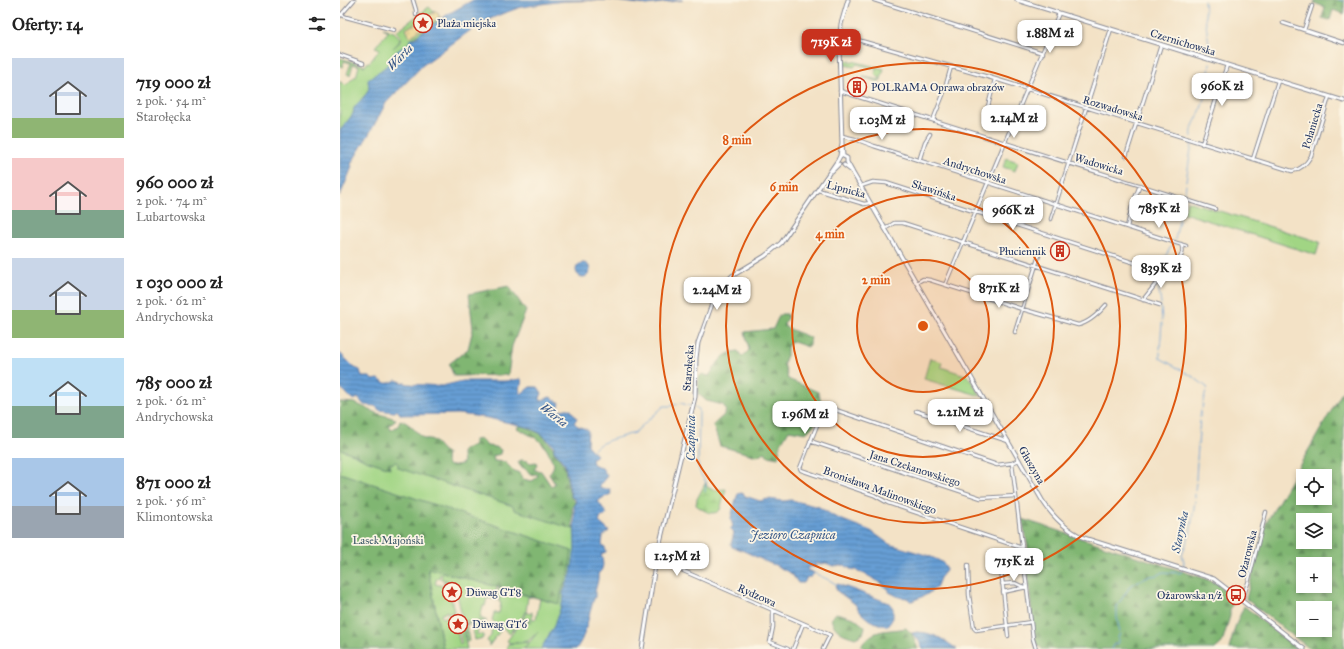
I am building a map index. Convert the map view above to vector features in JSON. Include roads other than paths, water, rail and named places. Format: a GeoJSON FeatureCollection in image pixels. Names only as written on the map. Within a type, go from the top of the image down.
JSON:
{"type":"FeatureCollection","features":[{"type":"Feature","properties":{"kind":"street"},"geometry":{"type":"LineString","coordinates":[[354,0],[340,15],[394,30]]}},
{"type":"Feature","properties":{"kind":"street"},"geometry":{"type":"LineString","coordinates":[[413,0],[416,15]]}},
{"type":"Feature","properties":{"kind":"street"},"geometry":{"type":"LineString","coordinates":[[839,162],[846,163],[847,158],[842,156],[840,35],[848,0]]}},
{"type":"Feature","properties":{"kind":"street"},"geometry":{"type":"LineString","coordinates":[[874,0],[1043,53]]}},
{"type":"Feature","properties":{"kind":"street","name":"Czernichowska"},"geometry":{"type":"LineString","coordinates":[[1017,0],[1344,101]]}},
{"type":"Feature","properties":{"kind":"street"},"geometry":{"type":"LineString","coordinates":[[1304,30],[1312,6]]}},
{"type":"Feature","properties":{"kind":"street"},"geometry":{"type":"LineString","coordinates":[[945,285],[1060,13]]}},
{"type":"Feature","properties":{"kind":"street"},"geometry":{"type":"LineString","coordinates":[[1283,23],[1344,43]]}},
{"type":"Feature","properties":{"kind":"street"},"geometry":{"type":"LineString","coordinates":[[1051,219],[1111,29]]}},
{"type":"Feature","properties":{"kind":"street","name":"Rozwadowska"},"geometry":{"type":"LineString","coordinates":[[840,35],[994,79],[1292,171],[1298,169],[1309,160]]}},
{"type":"Feature","properties":{"kind":"street"},"geometry":{"type":"LineString","coordinates":[[1126,156],[1162,45]]}},
{"type":"Feature","properties":{"kind":"street"},"geometry":{"type":"LineString","coordinates":[[340,55],[363,63]]}},
{"type":"Feature","properties":{"kind":"street"},"geometry":{"type":"LineString","coordinates":[[1202,144],[1227,65]]}},
{"type":"Feature","properties":{"kind":"street"},"geometry":{"type":"LineString","coordinates":[[933,120],[943,95],[951,67]]}},
{"type":"Feature","properties":{"kind":"street"},"geometry":{"type":"LineString","coordinates":[[985,118],[994,79]]}},
{"type":"Feature","properties":{"kind":"street"},"geometry":{"type":"LineString","coordinates":[[1253,159],[1278,81]]}},
{"type":"Feature","properties":{"kind":"street","name":"Wadowicka"},"geometry":{"type":"LineString","coordinates":[[840,91],[1215,209]]}},
{"type":"Feature","properties":{"kind":"street","name":"Połaniecka"},"geometry":{"type":"LineString","coordinates":[[1309,160],[1329,96]]}},
{"type":"Feature","properties":{"kind":"street"},"geometry":{"type":"LineString","coordinates":[[919,161],[925,142],[930,134]]}},
{"type":"Feature","properties":{"kind":"street","name":"Andrychowska"},"geometry":{"type":"LineString","coordinates":[[842,136],[1186,246]]}},
{"type":"Feature","properties":{"kind":"street","name":"Starołęcka"},"geometry":{"type":"LineString","coordinates":[[642,649],[656,561],[695,397],[698,343],[714,300],[723,285],[732,276],[765,256],[781,243],[842,156]]}},
{"type":"Feature","properties":{"kind":"street","name":"Głuszyna"},"geometry":{"type":"LineString","coordinates":[[846,163],[861,186],[1047,508],[1056,520],[1070,531],[1094,542],[1210,577],[1220,583],[1304,649]]}},
{"type":"Feature","properties":{"kind":"street","name":"Skawińska"},"geometry":{"type":"LineString","coordinates":[[861,186],[869,183],[883,182],[1163,272]]}},
{"type":"Feature","properties":{"kind":"street"},"geometry":{"type":"LineString","coordinates":[[1127,227],[1140,186]]}},
{"type":"Feature","properties":{"kind":"street","name":"Lipnicka"},"geometry":{"type":"LineString","coordinates":[[818,190],[864,204],[870,203]]}},
{"type":"Feature","properties":{"kind":"street"},"geometry":{"type":"LineString","coordinates":[[885,229],[894,223],[899,223],[1160,305]]}},
{"type":"Feature","properties":{"kind":"street"},"geometry":{"type":"LineString","coordinates":[[1143,300],[1162,276],[1163,272],[1170,268],[1182,255],[1182,248],[1180,244]]}},
{"type":"Feature","properties":{"kind":"street"},"geometry":{"type":"LineString","coordinates":[[1015,332],[1040,252]]}},
{"type":"Feature","properties":{"kind":"street"},"geometry":{"type":"LineString","coordinates":[[916,283],[925,279],[1075,324],[1084,324],[1100,312],[1106,305]]}},
{"type":"Feature","properties":{"kind":"street","name":"Bronisława Malinowskiego"},"geometry":{"type":"LineString","coordinates":[[1012,463],[997,465],[830,408],[826,408],[823,410],[800,468],[801,470],[874,495],[888,503],[1022,547]]}},
{"type":"Feature","properties":{"kind":"street"},"geometry":{"type":"LineString","coordinates":[[916,411],[1008,441]]}},
{"type":"Feature","properties":{"kind":"street","name":"Jana Czekanowskiego"},"geometry":{"type":"LineString","coordinates":[[810,442],[981,498],[1016,496]]}},
{"type":"Feature","properties":{"kind":"street"},"geometry":{"type":"LineString","coordinates":[[1019,460],[1012,463],[1033,639],[1036,649]]}},
{"type":"Feature","properties":{"kind":"street","name":"Ożarowska"},"geometry":{"type":"LineString","coordinates":[[1242,600],[1248,583],[1266,512]]}},
{"type":"Feature","properties":{"kind":"street","name":"Rydzowa"},"geometry":{"type":"LineString","coordinates":[[656,561],[773,611],[802,626],[830,635],[823,649]]}},
{"type":"Feature","properties":{"kind":"street"},"geometry":{"type":"LineString","coordinates":[[968,565],[973,625],[976,630],[1031,622]]}},
{"type":"Feature","properties":{"kind":"street"},"geometry":{"type":"LineString","coordinates":[[1001,569],[1008,636]]}},
{"type":"Feature","properties":{"kind":"street"},"geometry":{"type":"LineString","coordinates":[[1002,584],[1015,583],[1023,588]]}},
{"type":"Feature","properties":{"kind":"street"},"geometry":{"type":"LineString","coordinates":[[1003,592],[1027,587]]}},
{"type":"Feature","properties":{"kind":"street"},"geometry":{"type":"LineString","coordinates":[[773,611],[773,628],[770,642],[788,649]]}},
{"type":"Feature","properties":{"kind":"street"},"geometry":{"type":"LineString","coordinates":[[793,649],[802,626]]}},
{"type":"Feature","properties":{"kind":"water","name":"Warta"},"geometry":{"type":"Polygon","coordinates":[[[473,0],[608,0],[563,1],[521,7],[479,24],[423,65],[386,103],[351,164],[352,167],[340,196],[340,131],[353,114],[354,108],[367,93],[369,88],[368,80],[384,68],[396,52],[409,43],[410,40],[417,37],[419,34],[450,13],[473,0]]]}},
{"type":"Feature","properties":{"kind":"water"},"geometry":{"type":"Polygon","coordinates":[[[609,0],[683,0],[647,5],[609,0]]]}},
{"type":"Feature","properties":{"kind":"water"},"geometry":{"type":"Polygon","coordinates":[[[871,119],[874,120],[874,130],[867,131],[864,130],[863,123],[864,120],[871,119]]]}},
{"type":"Feature","properties":{"kind":"water"},"geometry":{"type":"Polygon","coordinates":[[[583,263],[588,265],[590,270],[588,275],[583,277],[578,275],[576,270],[578,265],[583,263]]]}},
{"type":"Feature","properties":{"kind":"water","name":"Warta"},"geometry":{"type":"Polygon","coordinates":[[[340,353],[355,368],[360,370],[362,377],[370,377],[372,380],[379,379],[385,383],[396,380],[408,384],[442,386],[463,381],[505,381],[521,379],[522,383],[519,388],[521,394],[530,387],[538,387],[542,393],[540,401],[550,397],[560,403],[557,411],[570,409],[577,418],[574,423],[588,430],[587,445],[596,455],[592,459],[593,464],[602,468],[607,476],[600,485],[600,489],[610,489],[611,494],[598,501],[607,514],[601,517],[599,522],[609,531],[603,536],[602,545],[605,547],[606,552],[601,554],[603,567],[598,574],[595,597],[585,632],[576,649],[541,649],[554,626],[564,598],[563,593],[571,574],[575,549],[574,506],[576,501],[571,496],[565,464],[554,451],[554,446],[542,434],[528,427],[483,417],[458,414],[401,415],[397,410],[395,412],[379,410],[375,406],[364,405],[358,398],[354,400],[340,388],[340,353]]]}},
{"type":"Feature","properties":{"kind":"water","name":"Jezioro Czapnica"},"geometry":{"type":"Polygon","coordinates":[[[741,493],[745,496],[760,501],[768,499],[784,501],[791,500],[819,507],[835,517],[871,531],[889,544],[929,556],[940,561],[945,565],[946,569],[936,588],[926,595],[912,601],[889,592],[889,589],[883,586],[882,583],[858,572],[857,570],[850,569],[845,565],[833,566],[826,563],[820,564],[816,562],[815,565],[817,567],[807,567],[808,571],[814,573],[811,577],[807,577],[804,583],[798,583],[792,574],[744,551],[732,547],[731,544],[734,533],[730,529],[733,526],[731,516],[737,496],[741,493]]]}},
{"type":"Feature","properties":{"kind":"water"},"geometry":{"type":"Polygon","coordinates":[[[838,584],[889,603],[893,608],[893,618],[888,626],[869,620],[861,613],[855,604],[837,591],[835,586],[838,584]]]}},
{"type":"Feature","properties":{"kind":"water"},"geometry":{"type":"Polygon","coordinates":[[[917,632],[934,635],[957,649],[923,649],[919,641],[912,633],[917,632]]]}},
{"type":"Feature","properties":{"kind":"waterway"},"geometry":{"type":"LineString","coordinates":[[1339,0],[1344,1]]}},
{"type":"Feature","properties":{"kind":"waterway","name":"Starynka"},"geometry":{"type":"LineString","coordinates":[[1204,1],[1209,44]]}},
{"type":"Feature","properties":{"kind":"waterway","name":"Starynka"},"geometry":{"type":"LineString","coordinates":[[1209,47],[1211,58]]}},
{"type":"Feature","properties":{"kind":"waterway","name":"Starynka"},"geometry":{"type":"LineString","coordinates":[[1192,137],[1192,128],[1204,98],[1210,63]]}},
{"type":"Feature","properties":{"kind":"waterway","name":"Starynka"},"geometry":{"type":"LineString","coordinates":[[1186,181],[1192,143]]}},
{"type":"Feature","properties":{"kind":"waterway","name":"Starynka"},"geometry":{"type":"LineString","coordinates":[[1184,197],[1186,185]]}},
{"type":"Feature","properties":{"kind":"waterway","name":"Starynka"},"geometry":{"type":"LineString","coordinates":[[1175,240],[1183,201]]}},
{"type":"Feature","properties":{"kind":"waterway","name":"Starynka"},"geometry":{"type":"LineString","coordinates":[[1160,268],[1173,243]]}},
{"type":"Feature","properties":{"kind":"waterway","name":"Starynka"},"geometry":{"type":"LineString","coordinates":[[1158,278],[1159,272]]}},
{"type":"Feature","properties":{"kind":"waterway","name":"Starynka"},"geometry":{"type":"LineString","coordinates":[[1158,283],[1161,304]]}},
{"type":"Feature","properties":{"kind":"waterway","name":"Starynka"},"geometry":{"type":"LineString","coordinates":[[1161,307],[1162,320]]}},
{"type":"Feature","properties":{"kind":"waterway","name":"Starynka"},"geometry":{"type":"LineString","coordinates":[[1160,349],[1162,323]]}},
{"type":"Feature","properties":{"kind":"waterway","name":"Starynka"},"geometry":{"type":"LineString","coordinates":[[1160,352],[1160,358],[1192,376],[1208,388],[1207,389]]}},
{"type":"Feature","properties":{"kind":"waterway","name":"Starynka"},"geometry":{"type":"LineString","coordinates":[[1203,402],[1206,392]]}},
{"type":"Feature","properties":{"kind":"waterway","name":"Czapnica"},"geometry":{"type":"LineString","coordinates":[[593,450],[600,444],[634,433],[664,406],[681,403],[690,406]]}},
{"type":"Feature","properties":{"kind":"waterway","name":"Starynka"},"geometry":{"type":"LineString","coordinates":[[1202,408],[1203,404]]}},
{"type":"Feature","properties":{"kind":"waterway","name":"Czapnica"},"geometry":{"type":"LineString","coordinates":[[695,407],[699,409],[698,465],[701,475],[706,482],[705,492]]}},
{"type":"Feature","properties":{"kind":"waterway","name":"Starynka"},"geometry":{"type":"LineString","coordinates":[[1200,417],[1201,411]]}},
{"type":"Feature","properties":{"kind":"waterway","name":"Starynka"},"geometry":{"type":"LineString","coordinates":[[1199,430],[1200,421]]}},
{"type":"Feature","properties":{"kind":"waterway","name":"Starynka"},"geometry":{"type":"LineString","coordinates":[[1198,445],[1199,432]]}},
{"type":"Feature","properties":{"kind":"waterway","name":"Starynka"},"geometry":{"type":"LineString","coordinates":[[1197,460],[1198,447]]}},
{"type":"Feature","properties":{"kind":"waterway","name":"Starynka"},"geometry":{"type":"LineString","coordinates":[[1196,480],[1197,462]]}},
{"type":"Feature","properties":{"kind":"waterway","name":"Starynka"},"geometry":{"type":"LineString","coordinates":[[1195,490],[1196,483]]}},
{"type":"Feature","properties":{"kind":"waterway","name":"Starynka"},"geometry":{"type":"LineString","coordinates":[[1183,567],[1184,562],[1182,554],[1190,534],[1195,501]]}},
{"type":"Feature","properties":{"kind":"waterway"},"geometry":{"type":"LineString","coordinates":[[1111,649],[1113,645],[1118,643],[1120,633],[1117,618],[1117,606],[1131,585],[1146,577],[1163,572],[1180,573],[1182,571]]}},
{"type":"Feature","properties":{"kind":"waterway"},"geometry":{"type":"LineString","coordinates":[[814,573],[837,585]]}},
{"type":"Feature","properties":{"kind":"place","name":"Plaża miejska"},"geometry":{"type":"Point","coordinates":[423,23]}},
{"type":"Feature","properties":{"kind":"place","name":"POLRAMA Oprawa obrazów"},"geometry":{"type":"Point","coordinates":[857,87]}},
{"type":"Feature","properties":{"kind":"place","name":"Płuciennik"},"geometry":{"type":"Point","coordinates":[1060,251]}},
{"type":"Feature","properties":{"kind":"place","name":"Düwag GT8"},"geometry":{"type":"Point","coordinates":[452,592]}},
{"type":"Feature","properties":{"kind":"place","name":"Ożarowska n/ż"},"geometry":{"type":"Point","coordinates":[1236,595]}},
{"type":"Feature","properties":{"kind":"place","name":"Düwag GT6"},"geometry":{"type":"Point","coordinates":[458,624]}},
{"type":"Feature","properties":{"kind":"park label","name":"Lasek Majoński"},"geometry":{"type":"Point","coordinates":[388,540]}}]}
